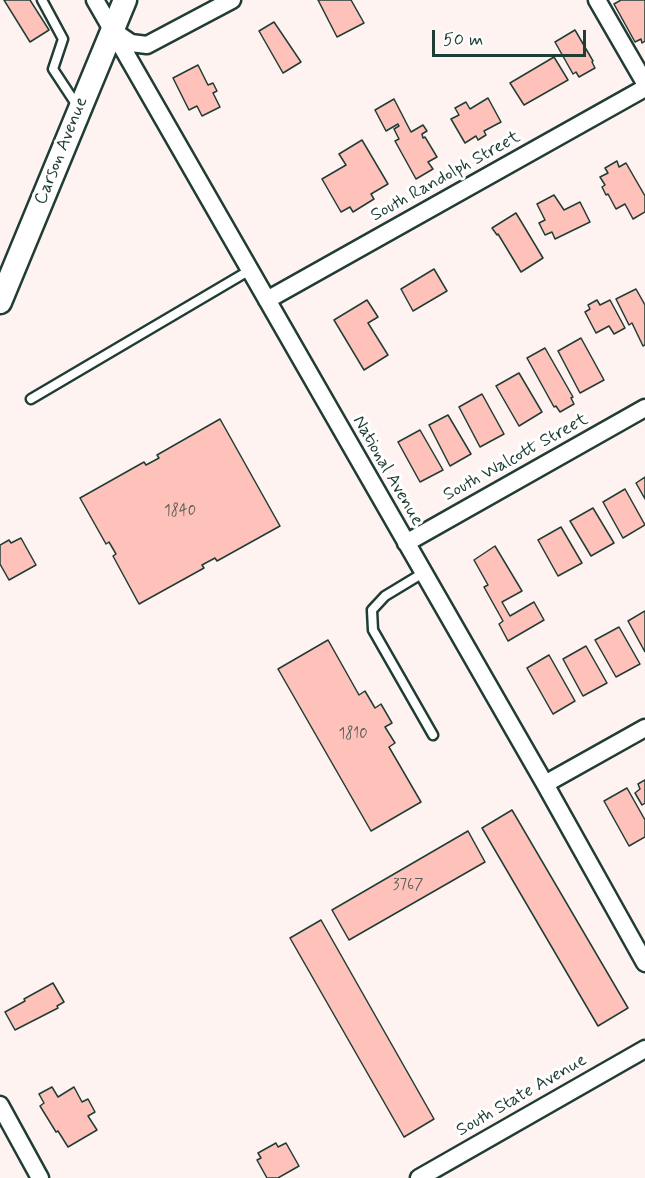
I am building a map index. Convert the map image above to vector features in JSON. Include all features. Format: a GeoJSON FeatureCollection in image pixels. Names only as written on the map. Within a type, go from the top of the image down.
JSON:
{"type":"FeatureCollection","features":[{"type":"Feature","properties":{"kind":"main road","name":"Carson Avenue"},"geometry":{"type":"LineString","coordinates":[[0,302],[124,0]]}},
{"type":"Feature","properties":{"kind":"street","name":"National Avenue"},"geometry":{"type":"LineString","coordinates":[[95,0],[545,784],[645,963]]}},
{"type":"Feature","properties":{"kind":"street"},"geometry":{"type":"LineString","coordinates":[[112,30],[131,43],[147,45],[232,0]]}},
{"type":"Feature","properties":{"kind":"street"},"geometry":{"type":"LineString","coordinates":[[597,0],[645,83]]}},
{"type":"Feature","properties":{"kind":"street","name":"South Randolph Street"},"geometry":{"type":"LineString","coordinates":[[267,300],[645,87]]}},
{"type":"Feature","properties":{"kind":"street","name":"South Walcott Street"},"geometry":{"type":"LineString","coordinates":[[406,543],[645,408]]}},
{"type":"Feature","properties":{"kind":"street"},"geometry":{"type":"LineString","coordinates":[[545,784],[645,728]]}},
{"type":"Feature","properties":{"kind":"street","name":"South State Avenue"},"geometry":{"type":"LineString","coordinates":[[419,1178],[645,1048]]}},
{"type":"Feature","properties":{"kind":"street"},"geometry":{"type":"LineString","coordinates":[[0,1106],[40,1178]]}},
{"type":"Feature","properties":{"kind":"lane"},"geometry":{"type":"LineString","coordinates":[[42,0],[63,39],[53,69],[79,110]]}},
{"type":"Feature","properties":{"kind":"lane"},"geometry":{"type":"LineString","coordinates":[[31,399],[249,270]]}},
{"type":"Feature","properties":{"kind":"lane"},"geometry":{"type":"LineString","coordinates":[[423,573],[385,596],[378,603],[372,610],[373,630],[433,735]]}},
{"type":"Feature","properties":{"kind":"building"},"geometry":{"type":"Polygon","coordinates":[[[4,0],[30,0],[49,30],[30,42],[4,0]]]}},
{"type":"Feature","properties":{"kind":"building"},"geometry":{"type":"Polygon","coordinates":[[[318,0],[351,0],[364,23],[337,37],[318,0]]]}},
{"type":"Feature","properties":{"kind":"building"},"geometry":{"type":"Polygon","coordinates":[[[621,0],[645,0],[645,41],[642,43],[641,39],[635,42],[614,4],[621,0]]]}},
{"type":"Feature","properties":{"kind":"building"},"geometry":{"type":"Polygon","coordinates":[[[274,22],[301,62],[283,73],[259,31],[274,22]]]}},
{"type":"Feature","properties":{"kind":"building"},"geometry":{"type":"Polygon","coordinates":[[[575,30],[595,68],[579,77],[576,72],[573,74],[555,42],[575,30]]]}},
{"type":"Feature","properties":{"kind":"building"},"geometry":{"type":"Polygon","coordinates":[[[554,57],[568,80],[524,105],[510,83],[554,57]]]}},
{"type":"Feature","properties":{"kind":"building"},"geometry":{"type":"Polygon","coordinates":[[[198,65],[208,85],[213,83],[217,91],[213,93],[220,107],[202,116],[197,106],[189,110],[173,78],[198,65]]]}},
{"type":"Feature","properties":{"kind":"building"},"geometry":{"type":"Polygon","coordinates":[[[488,98],[501,122],[484,131],[486,135],[478,140],[476,136],[465,143],[451,119],[459,115],[455,108],[466,102],[470,109],[488,98]]]}},
{"type":"Feature","properties":{"kind":"building"},"geometry":{"type":"Polygon","coordinates":[[[394,99],[411,132],[423,125],[427,131],[422,134],[423,138],[425,137],[437,157],[428,162],[433,169],[416,179],[395,141],[399,139],[394,129],[399,126],[398,124],[386,131],[375,110],[394,99]]]}},
{"type":"Feature","properties":{"kind":"building"},"geometry":{"type":"Polygon","coordinates":[[[362,140],[388,184],[371,194],[374,199],[353,212],[350,207],[341,212],[322,179],[346,165],[339,154],[362,140]]]}},
{"type":"Feature","properties":{"kind":"building"},"geometry":{"type":"Polygon","coordinates":[[[617,161],[619,167],[626,163],[645,196],[645,212],[633,219],[625,204],[616,209],[602,187],[605,185],[600,177],[608,173],[605,168],[617,161]]]}},
{"type":"Feature","properties":{"kind":"building"},"geometry":{"type":"Polygon","coordinates":[[[554,195],[564,210],[580,202],[590,222],[555,239],[552,232],[545,235],[539,223],[545,220],[537,204],[554,195]]]}},
{"type":"Feature","properties":{"kind":"building"},"geometry":{"type":"Polygon","coordinates":[[[516,213],[543,258],[521,272],[492,228],[516,213]]]}},
{"type":"Feature","properties":{"kind":"building"},"geometry":{"type":"Polygon","coordinates":[[[434,269],[447,291],[413,311],[401,289],[434,269]]]}},
{"type":"Feature","properties":{"kind":"building"},"geometry":{"type":"Polygon","coordinates":[[[636,289],[645,305],[645,345],[643,346],[632,323],[629,325],[616,299],[636,289]]]}},
{"type":"Feature","properties":{"kind":"building"},"geometry":{"type":"Polygon","coordinates":[[[367,300],[378,317],[368,323],[388,355],[364,370],[334,320],[367,300]]]}},
{"type":"Feature","properties":{"kind":"building"},"geometry":{"type":"Polygon","coordinates":[[[597,300],[600,305],[610,300],[625,328],[614,334],[609,326],[596,333],[585,312],[590,309],[588,305],[597,300]]]}},
{"type":"Feature","properties":{"kind":"building"},"geometry":{"type":"Polygon","coordinates":[[[581,338],[604,380],[580,393],[558,351],[581,338]]]}},
{"type":"Feature","properties":{"kind":"building"},"geometry":{"type":"Polygon","coordinates":[[[545,348],[573,397],[571,398],[574,404],[560,412],[556,406],[554,407],[527,358],[545,348]]]}},
{"type":"Feature","properties":{"kind":"building"},"geometry":{"type":"Polygon","coordinates":[[[519,373],[542,412],[519,426],[496,386],[519,373]]]}},
{"type":"Feature","properties":{"kind":"building"},"geometry":{"type":"Polygon","coordinates":[[[482,394],[504,434],[480,447],[459,407],[482,394]]]}},
{"type":"Feature","properties":{"kind":"building"},"geometry":{"type":"Polygon","coordinates":[[[448,415],[471,454],[450,466],[429,425],[448,415]]]}},
{"type":"Feature","properties":{"kind":"building"},"geometry":{"type":"Polygon","coordinates":[[[220,419],[280,526],[217,561],[215,558],[202,565],[204,568],[139,604],[113,556],[116,554],[109,542],[106,544],[80,498],[144,462],[146,465],[159,458],[157,455],[220,419]]]}},
{"type":"Feature","properties":{"kind":"building"},"geometry":{"type":"Polygon","coordinates":[[[420,430],[443,470],[420,482],[398,442],[420,430]]]}},
{"type":"Feature","properties":{"kind":"building"},"geometry":{"type":"Polygon","coordinates":[[[645,477],[645,499],[636,483],[645,477]]]}},
{"type":"Feature","properties":{"kind":"building"},"geometry":{"type":"Polygon","coordinates":[[[625,489],[645,525],[623,538],[603,502],[625,489]]]}},
{"type":"Feature","properties":{"kind":"building"},"geometry":{"type":"Polygon","coordinates":[[[593,508],[614,543],[591,556],[570,521],[593,508]]]}},
{"type":"Feature","properties":{"kind":"building"},"geometry":{"type":"Polygon","coordinates":[[[561,527],[582,563],[558,576],[538,540],[561,527]]]}},
{"type":"Feature","properties":{"kind":"building"},"geometry":{"type":"Polygon","coordinates":[[[21,538],[36,565],[9,580],[0,564],[0,545],[9,540],[11,543],[21,538]]]}},
{"type":"Feature","properties":{"kind":"building"},"geometry":{"type":"Polygon","coordinates":[[[495,546],[522,591],[502,602],[510,616],[534,602],[544,620],[508,641],[499,624],[503,621],[484,587],[488,585],[474,560],[495,546]]]}},
{"type":"Feature","properties":{"kind":"building"},"geometry":{"type":"Polygon","coordinates":[[[645,611],[645,652],[628,621],[645,611]]]}},
{"type":"Feature","properties":{"kind":"building"},"geometry":{"type":"Polygon","coordinates":[[[619,627],[640,664],[616,677],[595,640],[619,627]]]}},
{"type":"Feature","properties":{"kind":"building"},"geometry":{"type":"Polygon","coordinates":[[[328,640],[359,695],[365,691],[375,708],[381,704],[392,723],[385,727],[395,743],[389,747],[421,802],[371,831],[278,669],[328,640]]]}},
{"type":"Feature","properties":{"kind":"building"},"geometry":{"type":"Polygon","coordinates":[[[586,646],[607,683],[583,696],[563,659],[586,646]]]}},
{"type":"Feature","properties":{"kind":"building"},"geometry":{"type":"Polygon","coordinates":[[[549,655],[575,701],[553,714],[527,668],[549,655]]]}},
{"type":"Feature","properties":{"kind":"building"},"geometry":{"type":"Polygon","coordinates":[[[645,780],[645,803],[642,805],[635,793],[640,789],[638,784],[645,780]]]}},
{"type":"Feature","properties":{"kind":"building"},"geometry":{"type":"Polygon","coordinates":[[[627,788],[645,820],[645,837],[629,846],[604,801],[627,788]]]}},
{"type":"Feature","properties":{"kind":"building"},"geometry":{"type":"Polygon","coordinates":[[[512,810],[628,1008],[598,1026],[482,828],[512,810]]]}},
{"type":"Feature","properties":{"kind":"building"},"geometry":{"type":"Polygon","coordinates":[[[468,831],[485,862],[349,940],[332,910],[468,831]]]}},
{"type":"Feature","properties":{"kind":"building"},"geometry":{"type":"Polygon","coordinates":[[[321,920],[434,1119],[404,1137],[290,938],[321,920]]]}},
{"type":"Feature","properties":{"kind":"building"},"geometry":{"type":"Polygon","coordinates":[[[53,983],[64,1002],[57,1006],[58,1008],[15,1030],[5,1012],[53,983]]]}},
{"type":"Feature","properties":{"kind":"building"},"geometry":{"type":"Polygon","coordinates":[[[52,1087],[58,1097],[74,1087],[82,1102],[88,1099],[95,1112],[88,1116],[97,1130],[68,1147],[40,1106],[44,1103],[39,1094],[52,1087]]]}},
{"type":"Feature","properties":{"kind":"building"},"geometry":{"type":"Polygon","coordinates":[[[276,1143],[278,1147],[286,1143],[299,1166],[278,1178],[267,1178],[257,1160],[261,1158],[258,1153],[276,1143]]]}}]}
